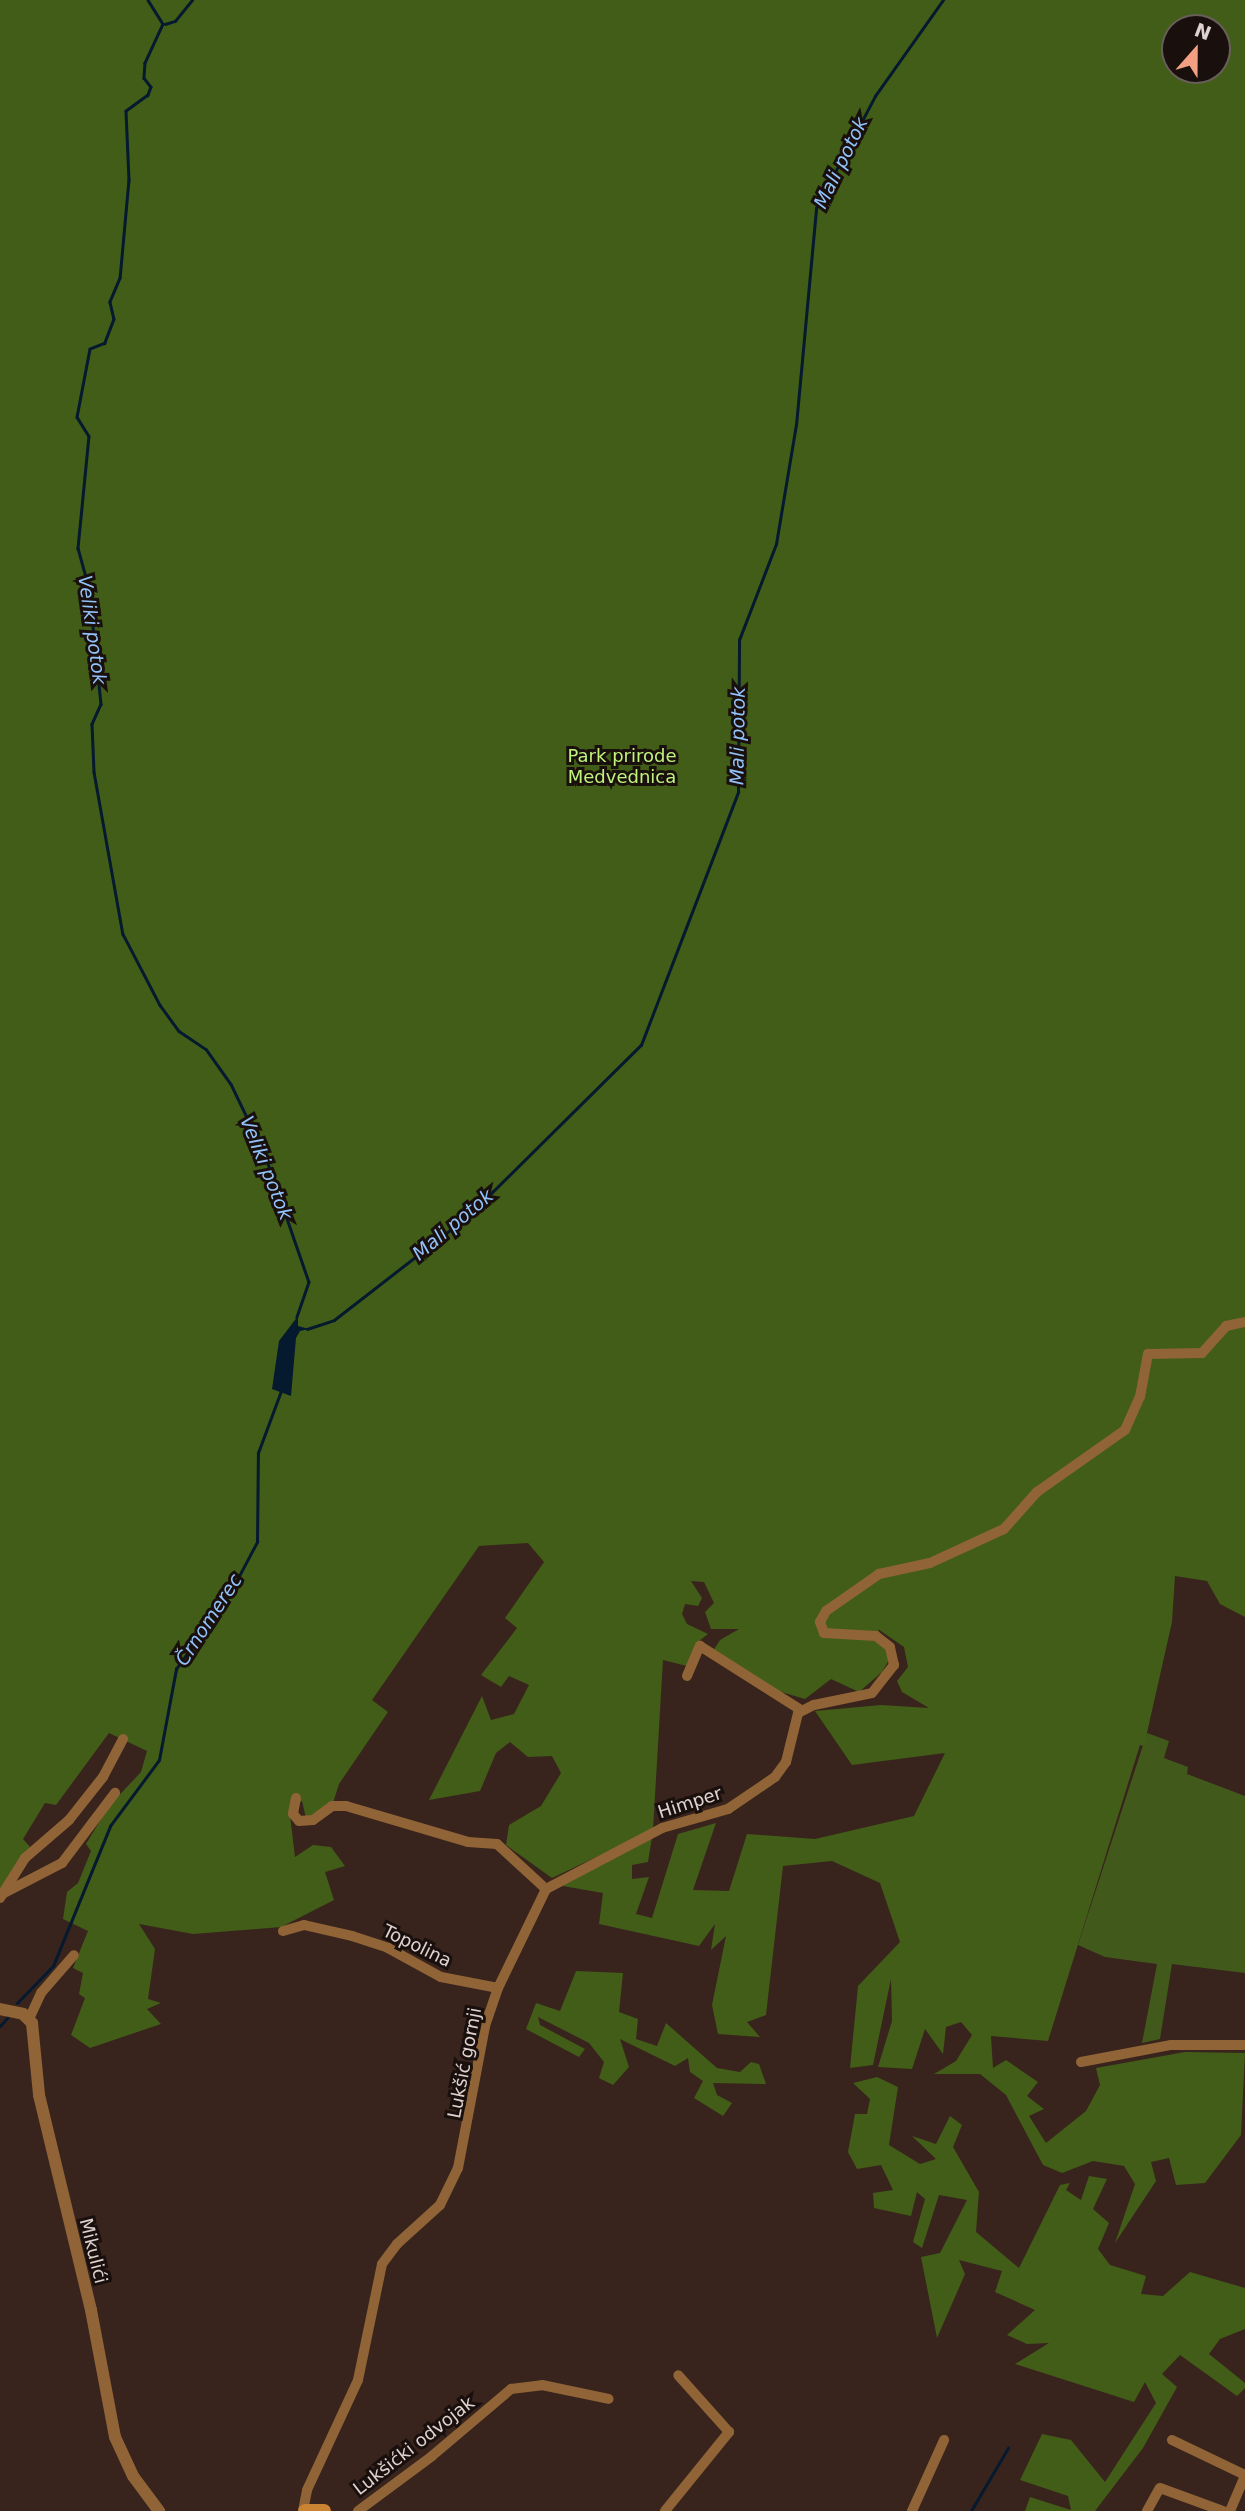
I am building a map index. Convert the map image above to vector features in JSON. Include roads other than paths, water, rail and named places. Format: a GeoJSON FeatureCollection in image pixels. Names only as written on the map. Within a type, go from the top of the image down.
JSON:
{"type":"FeatureCollection","features":[{"type":"Feature","properties":{"kind":"main road"},"geometry":{"type":"LineString","coordinates":[[304,2511],[324,2511]]}},
{"type":"Feature","properties":{"kind":"street"},"geometry":{"type":"LineString","coordinates":[[687,1676],[700,1646],[801,1710],[878,1689],[894,1665],[890,1647],[869,1634],[824,1633],[820,1622],[826,1611],[879,1574],[930,1563],[1004,1530],[1037,1492],[1125,1430],[1140,1396],[1148,1354],[1202,1353],[1226,1326],[1245,1322]]}},
{"type":"Feature","properties":{"kind":"street","name":"Himper"},"geometry":{"type":"LineString","coordinates":[[546,1889],[640,1838],[729,1809],[760,1789],[784,1767],[801,1710]]}},
{"type":"Feature","properties":{"kind":"street"},"geometry":{"type":"LineString","coordinates":[[1,1896],[25,1858],[69,1820],[103,1777],[123,1738]]}},
{"type":"Feature","properties":{"kind":"street"},"geometry":{"type":"LineString","coordinates":[[1,1896],[62,1863],[115,1793]]}},
{"type":"Feature","properties":{"kind":"street"},"geometry":{"type":"LineString","coordinates":[[296,1798],[293,1814],[299,1821],[313,1820],[332,1806],[346,1806],[468,1842],[496,1844],[546,1889]]}},
{"type":"Feature","properties":{"kind":"street","name":"Lukšić gornji"},"geometry":{"type":"LineString","coordinates":[[304,2511],[307,2490],[358,2380],[382,2263],[397,2244],[440,2205],[458,2168],[485,2026],[498,1988],[546,1889]]}},
{"type":"Feature","properties":{"kind":"street","name":"Topolina"},"geometry":{"type":"LineString","coordinates":[[283,1931],[304,1925],[352,1936],[388,1948],[431,1974],[498,1988]]}},
{"type":"Feature","properties":{"kind":"street"},"geometry":{"type":"LineString","coordinates":[[0,2008],[29,2018],[41,1993],[75,1955]]}},
{"type":"Feature","properties":{"kind":"street","name":"Mikulići"},"geometry":{"type":"LineString","coordinates":[[29,2018],[39,2095],[91,2310],[115,2437],[133,2476],[159,2511]]}},
{"type":"Feature","properties":{"kind":"street"},"geometry":{"type":"LineString","coordinates":[[1081,2062],[1150,2047],[1205,2042],[1245,2045]]}},
{"type":"Feature","properties":{"kind":"street"},"geometry":{"type":"LineString","coordinates":[[665,2511],[729,2431],[678,2375]]}},
{"type":"Feature","properties":{"kind":"street","name":"Lukšićki odvojak"},"geometry":{"type":"LineString","coordinates":[[358,2511],[432,2456],[511,2389],[542,2385],[609,2399]]}},
{"type":"Feature","properties":{"kind":"street"},"geometry":{"type":"LineString","coordinates":[[912,2511],[944,2440]]}},
{"type":"Feature","properties":{"kind":"street"},"geometry":{"type":"LineString","coordinates":[[1172,2440],[1245,2475],[1230,2511]]}},
{"type":"Feature","properties":{"kind":"street"},"geometry":{"type":"LineString","coordinates":[[1147,2511],[1155,2493],[1164,2488],[1223,2511]]}},
{"type":"Feature","properties":{"kind":"water"},"geometry":{"type":"Polygon","coordinates":[[[298,1316],[298,1326],[309,1329],[300,1331],[296,1338],[291,1396],[272,1389],[279,1341],[298,1316]]]}},
{"type":"Feature","properties":{"kind":"waterway","name":"Veliki potok"},"geometry":{"type":"LineString","coordinates":[[148,0],[163,24],[145,63],[144,78],[151,87],[148,95],[126,111],[129,180],[120,278],[110,302],[114,319],[105,343],[90,349],[77,417],[89,436],[78,548],[89,588],[101,704],[92,724],[94,772],[123,934],[160,1005],[179,1031],[206,1049],[231,1084],[265,1155],[309,1282],[297,1317]]}},
{"type":"Feature","properties":{"kind":"waterway"},"geometry":{"type":"LineString","coordinates":[[165,24],[175,21],[192,0]]}},
{"type":"Feature","properties":{"kind":"waterway","name":"Mali potok"},"geometry":{"type":"LineString","coordinates":[[307,1329],[334,1320],[468,1216],[641,1045],[738,792],[739,640],[776,544],[796,425],[816,208],[875,96],[943,0]]}},
{"type":"Feature","properties":{"kind":"waterway","name":"Črnomerec"},"geometry":{"type":"LineString","coordinates":[[17,2003],[53,1966],[110,1826],[159,1760],[176,1669],[230,1593],[257,1542],[258,1453],[282,1388]]}},
{"type":"Feature","properties":{"kind":"waterway","name":"Črnomerec"},"geometry":{"type":"LineString","coordinates":[[0,2026],[7,2018]]}},
{"type":"Feature","properties":{"kind":"waterway"},"geometry":{"type":"LineString","coordinates":[[971,2511],[1008,2448]]}},
{"type":"Feature","properties":{"kind":"park label","name":"Park prirode Medvednica"},"geometry":{"type":"Point","coordinates":[622,767]}}]}
